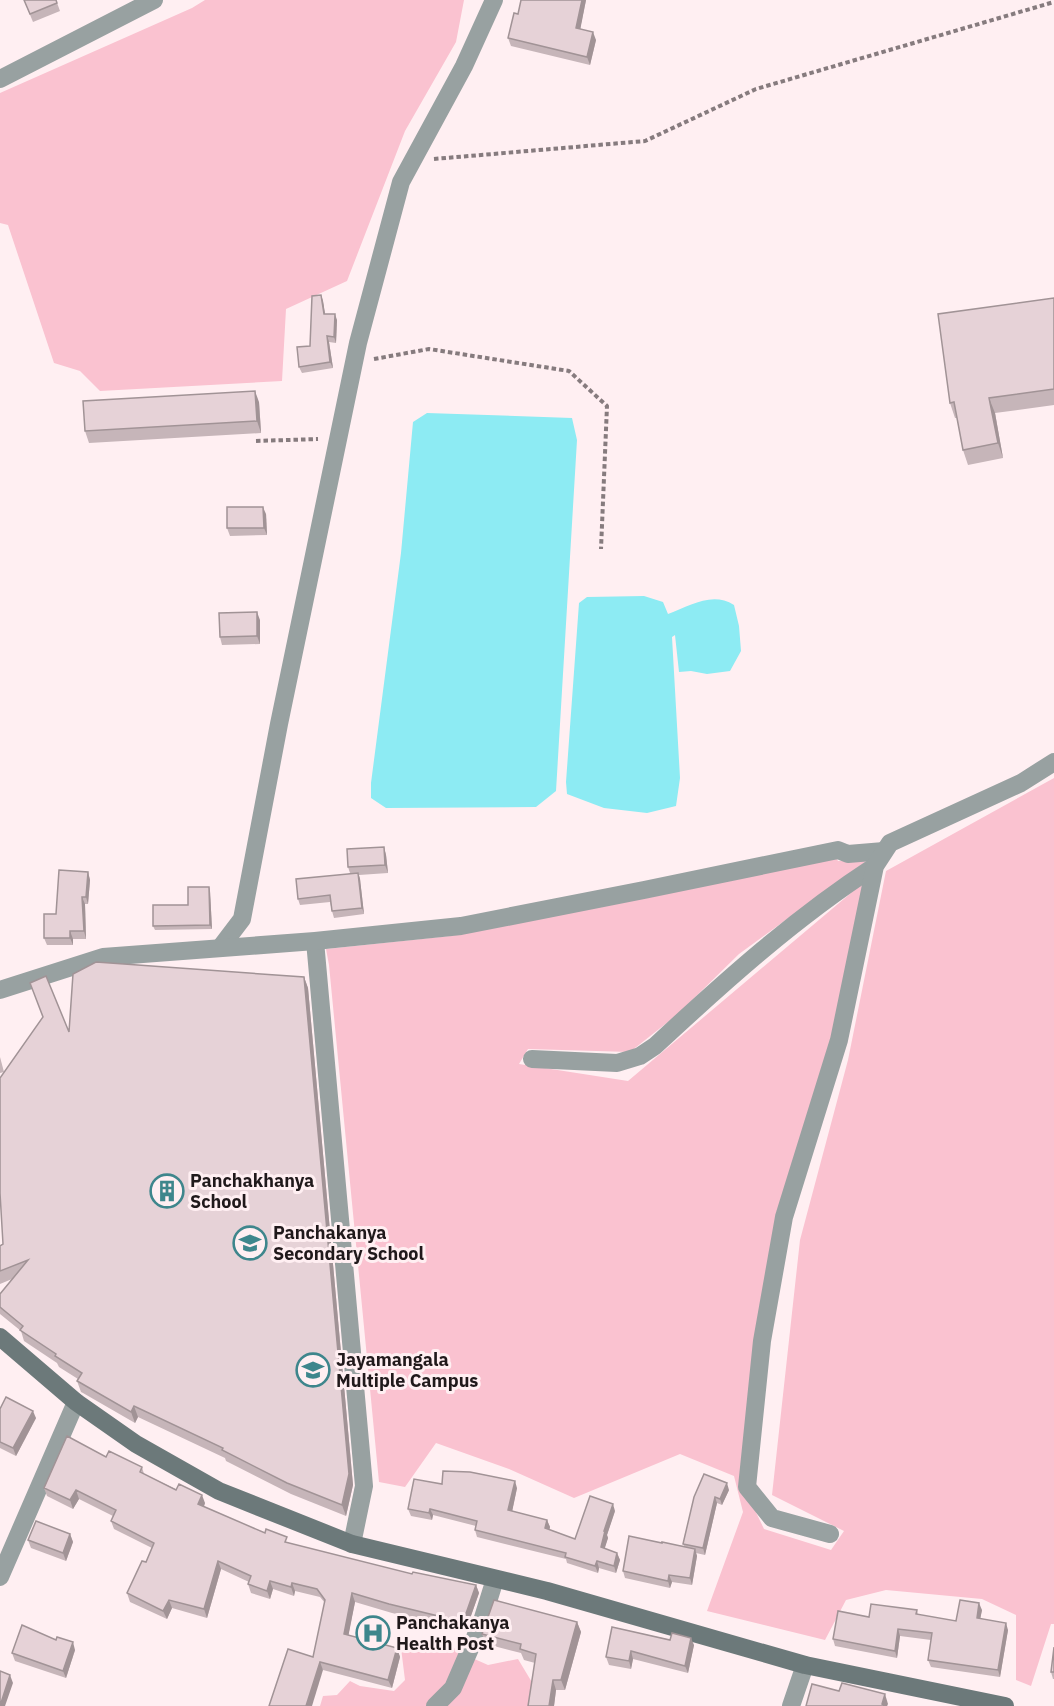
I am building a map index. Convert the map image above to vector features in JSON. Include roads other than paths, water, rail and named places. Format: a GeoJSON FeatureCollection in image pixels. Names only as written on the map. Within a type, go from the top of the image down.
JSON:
{"type":"FeatureCollection","features":[{"type":"Feature","properties":{"kind":"street"},"geometry":{"type":"LineString","coordinates":[[0,79],[154,0]]}},
{"type":"Feature","properties":{"kind":"street"},"geometry":{"type":"LineString","coordinates":[[220,948],[242,919],[281,712],[354,362],[401,182],[464,66],[494,0]]}},
{"type":"Feature","properties":{"kind":"street"},"geometry":{"type":"LineString","coordinates":[[830,1534],[772,1518],[747,1487],[762,1341],[784,1217],[839,1040],[880,859],[890,843],[1021,783],[1054,762]]}},
{"type":"Feature","properties":{"kind":"street"},"geometry":{"type":"LineString","coordinates":[[0,990],[103,957],[315,942],[461,926],[644,891],[838,850],[848,854],[880,859]]}},
{"type":"Feature","properties":{"kind":"street"},"geometry":{"type":"LineString","coordinates":[[531,1059],[617,1063],[640,1056],[655,1046],[742,965],[831,894],[880,859]]}},
{"type":"Feature","properties":{"kind":"street"},"geometry":{"type":"LineString","coordinates":[[315,942],[364,1486],[352,1544]]}},
{"type":"Feature","properties":{"kind":"street"},"geometry":{"type":"LineString","coordinates":[[0,1337],[76,1402],[136,1444],[219,1491],[352,1544],[547,1591],[805,1665],[977,1703],[1005,1706]]}},
{"type":"Feature","properties":{"kind":"street"},"geometry":{"type":"LineString","coordinates":[[0,1577],[76,1402]]}},
{"type":"Feature","properties":{"kind":"street"},"geometry":{"type":"LineString","coordinates":[[435,1706],[453,1688],[482,1621],[495,1579]]}},
{"type":"Feature","properties":{"kind":"street"},"geometry":{"type":"LineString","coordinates":[[790,1706],[805,1665]]}},
{"type":"Feature","properties":{"kind":"water"},"geometry":{"type":"Polygon","coordinates":[[[427,413],[572,418],[577,440],[556,791],[536,807],[386,808],[371,798],[371,783],[401,553],[413,422],[427,413]]]}},
{"type":"Feature","properties":{"kind":"water"},"geometry":{"type":"Polygon","coordinates":[[[644,596],[663,602],[668,614],[701,601],[718,599],[734,605],[741,651],[730,671],[707,674],[691,671],[679,672],[675,635],[672,637],[680,778],[676,806],[647,813],[604,808],[567,794],[566,782],[579,603],[587,597],[644,596]]]}},
{"type":"Feature","properties":{"kind":"place","name":"Panchakhanya School"},"geometry":{"type":"Point","coordinates":[167,1191]}},
{"type":"Feature","properties":{"kind":"place","name":"Panchakanya Secondary School"},"geometry":{"type":"Point","coordinates":[250,1243]}},
{"type":"Feature","properties":{"kind":"place","name":"Jayamangala Multiple Campus"},"geometry":{"type":"Point","coordinates":[313,1370]}},
{"type":"Feature","properties":{"kind":"place","name":"Panchakanya Health Post"},"geometry":{"type":"Point","coordinates":[373,1633]}}]}
